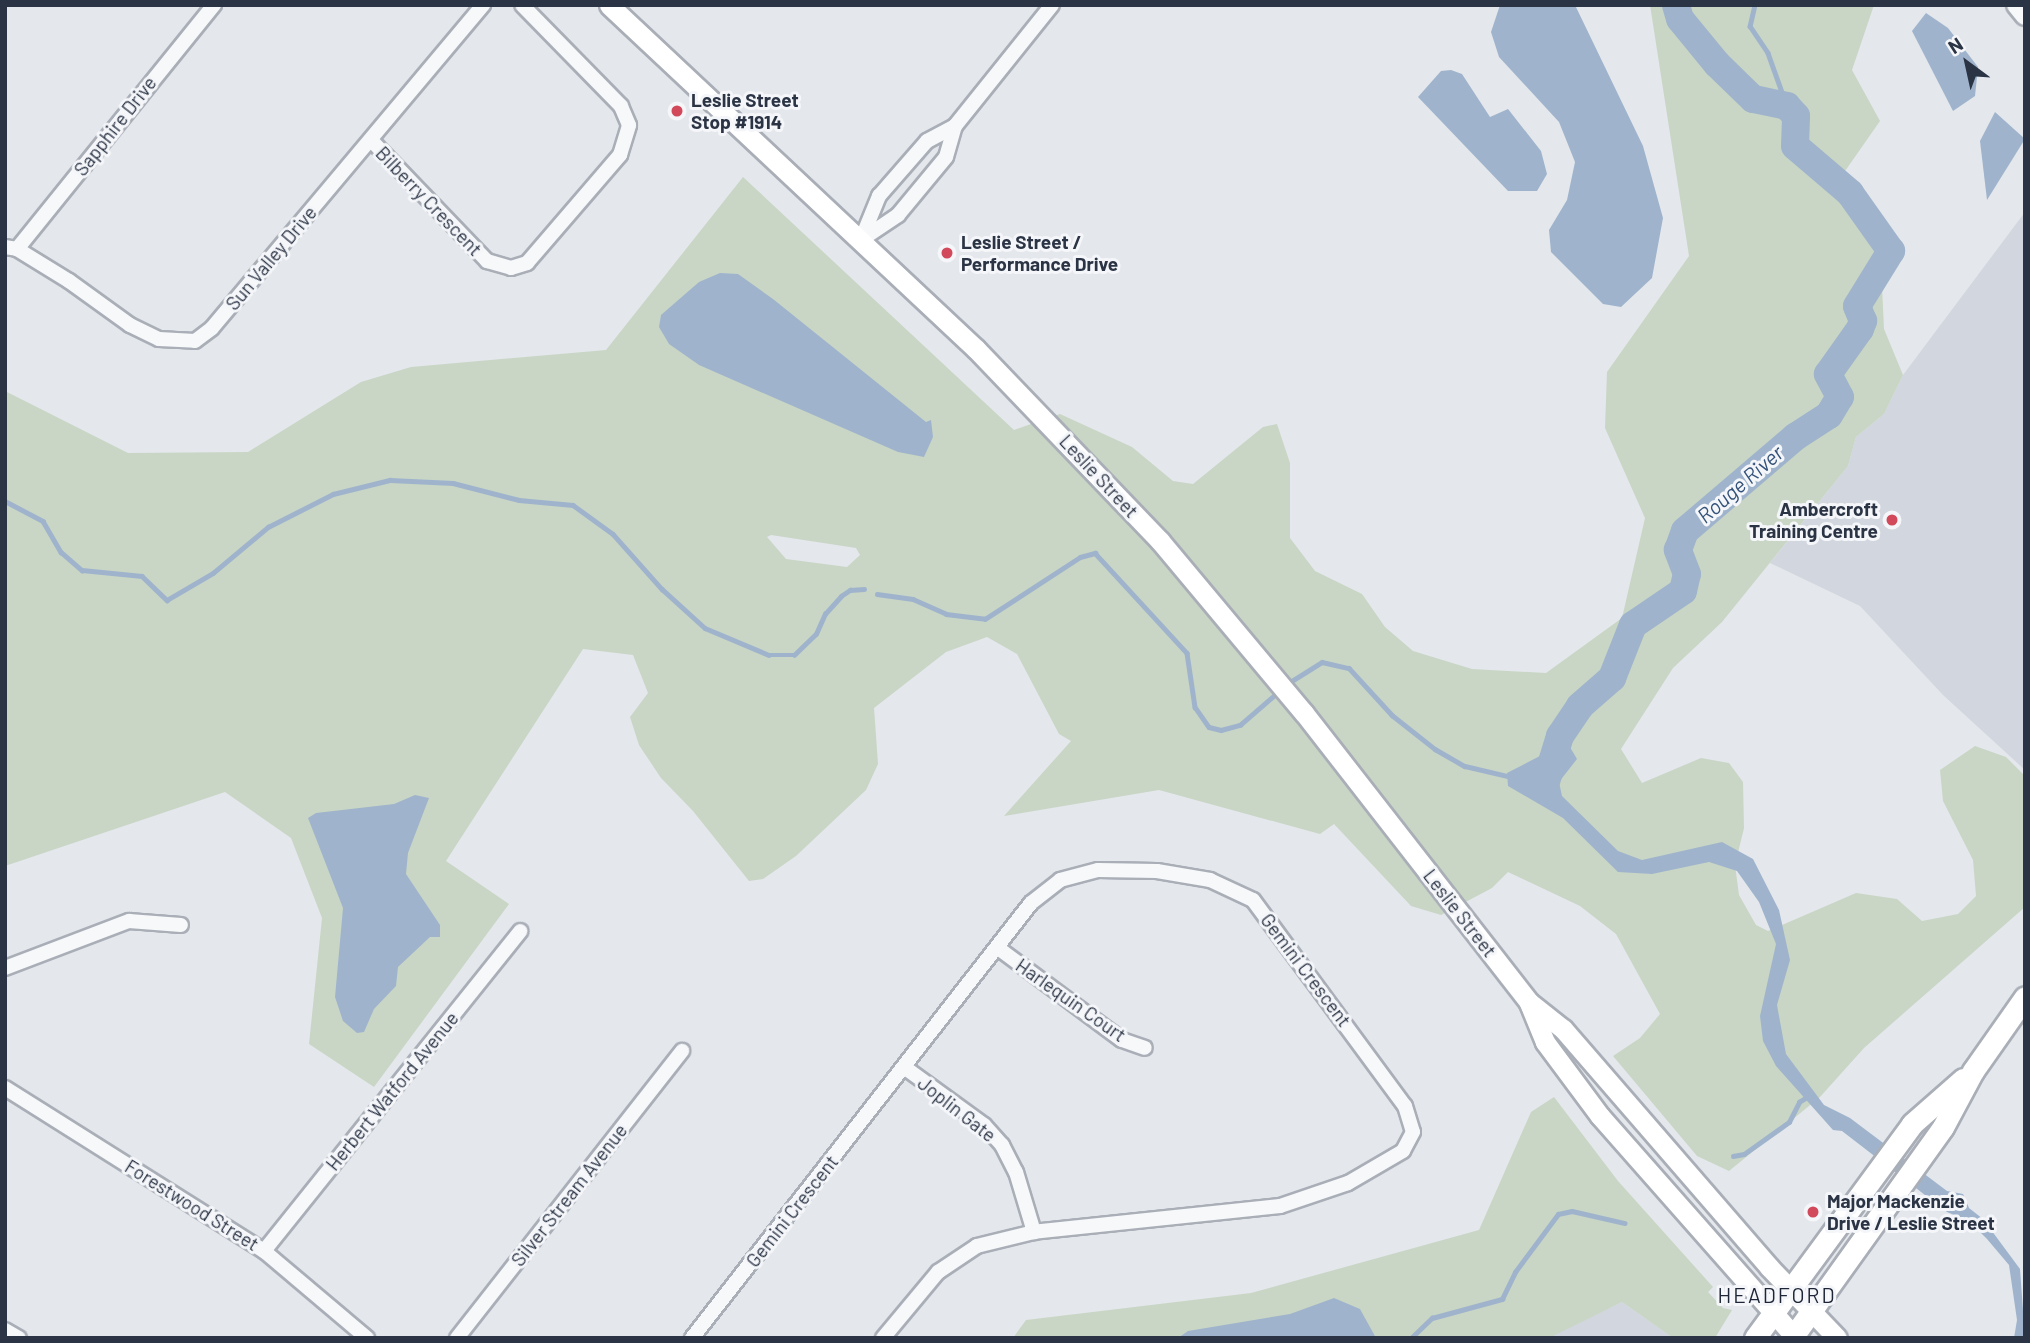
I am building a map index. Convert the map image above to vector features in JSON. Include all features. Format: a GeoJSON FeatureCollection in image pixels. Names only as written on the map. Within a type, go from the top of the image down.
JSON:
{"type":"FeatureCollection","features":[{"type":"Feature","properties":{"kind":"main road","name":"Leslie Street"},"geometry":{"type":"LineString","coordinates":[[609,5],[861,240],[1058,432],[1266,666],[1529,1002],[1563,1029],[1790,1288],[1838,1338]]}},
{"type":"Feature","properties":{"kind":"main road"},"geometry":{"type":"LineString","coordinates":[[1794,1337],[1943,1127],[1973,1071],[2025,997]]}},
{"type":"Feature","properties":{"kind":"main road","name":"Leslie Street"},"geometry":{"type":"LineString","coordinates":[[1529,1002],[1545,1041],[1600,1116],[1794,1337]]}},
{"type":"Feature","properties":{"kind":"main road"},"geometry":{"type":"LineString","coordinates":[[1755,1338],[1912,1124],[1973,1071]]}},
{"type":"Feature","properties":{"kind":"street","name":"Sapphire Drive"},"geometry":{"type":"LineString","coordinates":[[11,248],[214,5]]}},
{"type":"Feature","properties":{"kind":"street","name":"Sun Valley Drive"},"geometry":{"type":"LineString","coordinates":[[11,248],[130,325],[159,339],[195,341],[212,328],[482,5]]}},
{"type":"Feature","properties":{"kind":"street","name":"Bilberry Crescent"},"geometry":{"type":"LineString","coordinates":[[371,140],[487,261],[510,268],[527,263],[620,155],[629,125],[621,106],[522,5]]}},
{"type":"Feature","properties":{"kind":"street"},"geometry":{"type":"LineString","coordinates":[[861,240],[898,215],[946,158],[955,126],[1052,5]]}},
{"type":"Feature","properties":{"kind":"street"},"geometry":{"type":"LineString","coordinates":[[2016,5],[2025,16]]}},
{"type":"Feature","properties":{"kind":"street"},"geometry":{"type":"LineString","coordinates":[[861,240],[879,196],[927,141],[955,126]]}},
{"type":"Feature","properties":{"kind":"street","name":"Gemini Crescent"},"geometry":{"type":"LineString","coordinates":[[692,1338],[1031,903],[1060,880],[1098,870],[1170,874],[1210,880],[1242,893],[1260,907],[1405,1106],[1413,1132],[1403,1152],[1348,1183],[1280,1206],[1034,1232],[977,1246],[938,1272],[883,1338]]}},
{"type":"Feature","properties":{"kind":"street"},"geometry":{"type":"LineString","coordinates":[[5,968],[129,921],[181,925]]}},
{"type":"Feature","properties":{"kind":"street","name":"Herbert Watford Avenue"},"geometry":{"type":"LineString","coordinates":[[264,1251],[520,931]]}},
{"type":"Feature","properties":{"kind":"street","name":"Harlequin Court"},"geometry":{"type":"LineString","coordinates":[[998,948],[1122,1040],[1145,1048]]}},
{"type":"Feature","properties":{"kind":"street","name":"Silver Stream Avenue"},"geometry":{"type":"LineString","coordinates":[[457,1338],[682,1051]]}},
{"type":"Feature","properties":{"kind":"street","name":"Joplin Gate"},"geometry":{"type":"LineString","coordinates":[[904,1068],[984,1125],[1002,1145],[1016,1172],[1034,1232]]}},
{"type":"Feature","properties":{"kind":"street","name":"Forestwood Street"},"geometry":{"type":"LineString","coordinates":[[5,1088],[264,1251],[367,1338]]}},
{"type":"Feature","properties":{"kind":"street"},"geometry":{"type":"LineString","coordinates":[[5,1330],[19,1338]]}},
{"type":"Feature","properties":{"kind":"shaded area"},"geometry":{"type":"Polygon","coordinates":[[[2025,212],[2025,770],[1943,695],[1860,606],[1770,563],[1848,466],[1856,437],[1884,414],[1903,375],[2025,212]]]}},
{"type":"Feature","properties":{"kind":"shaded area"},"geometry":{"type":"Polygon","coordinates":[[[1622,1302],[1673,1338],[1549,1338],[1549,1336],[1622,1302]]]}},
{"type":"Feature","properties":{"kind":"green space"},"geometry":{"type":"Polygon","coordinates":[[[1650,5],[1874,5],[1852,70],[1880,121],[1836,184],[1880,244],[1884,329],[1903,375],[1884,414],[1856,437],[1848,466],[1722,622],[1673,668],[1621,749],[1642,783],[1701,758],[1729,763],[1743,782],[1744,828],[1735,865],[1739,895],[1756,925],[1768,931],[1856,893],[1897,899],[1922,921],[1958,914],[1976,896],[1973,860],[1943,801],[1940,770],[1975,746],[2006,757],[2025,776],[2025,907],[1864,1048],[1820,1097],[1729,1171],[1697,1156],[1613,1056],[1640,1038],[1660,1014],[1616,934],[1580,906],[1508,872],[1492,888],[1441,915],[1411,906],[1334,824],[1320,834],[1159,790],[1004,816],[1071,741],[1059,734],[1017,654],[987,637],[946,652],[874,708],[878,764],[866,790],[796,856],[763,879],[749,881],[693,811],[661,778],[639,745],[630,717],[648,693],[633,655],[583,649],[446,861],[509,904],[374,1087],[309,1044],[322,918],[291,838],[225,792],[5,866],[5,391],[128,453],[248,452],[361,382],[411,367],[606,350],[743,177],[1014,430],[1060,414],[1132,447],[1173,481],[1193,484],[1263,427],[1277,424],[1290,463],[1290,538],[1315,571],[1362,594],[1385,627],[1413,651],[1472,669],[1546,673],[1622,618],[1645,518],[1605,428],[1607,372],[1689,256],[1650,5]],[[771,535],[767,537],[786,559],[847,567],[860,555],[856,548],[771,535]]]}},
{"type":"Feature","properties":{"kind":"green space"},"geometry":{"type":"Polygon","coordinates":[[[1554,1097],[1618,1181],[1713,1287],[1708,1292],[1723,1308],[1732,1310],[1715,1338],[1673,1338],[1622,1302],[1549,1338],[1013,1338],[1026,1320],[1251,1293],[1479,1230],[1531,1112],[1554,1097]]]}},
{"type":"Feature","properties":{"kind":"water"},"geometry":{"type":"Polygon","coordinates":[[[1500,5],[1575,5],[1643,146],[1663,218],[1652,278],[1621,307],[1603,304],[1551,252],[1549,230],[1567,200],[1575,162],[1559,122],[1499,57],[1491,32],[1500,5]]]}},
{"type":"Feature","properties":{"kind":"water"},"geometry":{"type":"Polygon","coordinates":[[[1926,13],[1948,28],[1978,67],[1975,96],[1953,111],[1912,31],[1926,13]]]}},
{"type":"Feature","properties":{"kind":"water"},"geometry":{"type":"Polygon","coordinates":[[[1451,70],[1462,74],[1490,117],[1508,109],[1541,151],[1547,174],[1537,191],[1508,191],[1418,97],[1441,71],[1451,70]]]}},
{"type":"Feature","properties":{"kind":"water"},"geometry":{"type":"Polygon","coordinates":[[[1995,112],[2025,139],[1987,200],[1980,141],[1995,112]]]}},
{"type":"Feature","properties":{"kind":"water"},"geometry":{"type":"Polygon","coordinates":[[[720,273],[738,274],[926,422],[931,420],[933,437],[924,457],[898,452],[699,365],[669,344],[659,327],[661,315],[699,282],[720,273]]]}},
{"type":"Feature","properties":{"kind":"water"},"geometry":{"type":"Polygon","coordinates":[[[1567,742],[1577,759],[1559,782],[1562,796],[1618,851],[1642,860],[1722,842],[1753,859],[1779,910],[1790,960],[1777,1005],[1786,1054],[1824,1105],[1850,1118],[1947,1191],[1963,1194],[1969,1208],[1983,1219],[2020,1269],[2025,1338],[2014,1338],[2017,1320],[2009,1265],[1987,1239],[1969,1221],[1947,1212],[1842,1131],[1833,1130],[1776,1066],[1763,1041],[1760,1016],[1776,944],[1759,902],[1737,871],[1709,862],[1652,874],[1618,872],[1563,818],[1508,786],[1507,773],[1567,742]]]}},
{"type":"Feature","properties":{"kind":"water"},"geometry":{"type":"Polygon","coordinates":[[[415,795],[429,798],[408,853],[406,874],[440,925],[440,937],[430,937],[398,967],[396,986],[374,1009],[364,1032],[357,1033],[343,1021],[335,997],[343,908],[308,818],[316,813],[394,804],[415,795]]]}},
{"type":"Feature","properties":{"kind":"water"},"geometry":{"type":"Polygon","coordinates":[[[1334,1298],[1360,1309],[1376,1338],[1178,1338],[1188,1331],[1290,1314],[1334,1298]]]}},
{"type":"Feature","properties":{"kind":"waterway","name":"Rouge River"},"geometry":{"type":"LineString","coordinates":[[1545,785],[1560,736],[1580,706],[1612,678],[1633,625],[1683,591],[1687,574],[1678,550],[1685,531],[1795,437],[1829,415],[1840,397],[1828,374],[1860,329],[1863,321],[1857,306],[1891,251],[1850,193],[1795,146],[1796,116],[1787,106],[1753,99],[1717,64],[1680,19],[1676,5]]}},
{"type":"Feature","properties":{"kind":"waterway"},"geometry":{"type":"LineString","coordinates":[[1755,5],[1750,26],[1768,53],[1787,106]]}},
{"type":"Feature","properties":{"kind":"waterway"},"geometry":{"type":"LineString","coordinates":[[5,501],[43,521],[61,552],[82,570],[142,576],[167,600],[213,573],[268,527],[333,494],[390,480],[453,483],[519,500],[573,505],[613,534],[662,589],[705,628],[769,655],[794,655],[816,634],[825,614],[841,596],[850,590],[864,589]]}},
{"type":"Feature","properties":{"kind":"waterway"},"geometry":{"type":"LineString","coordinates":[[877,594],[913,599],[946,614],[985,619],[1080,557],[1095,553],[1187,653],[1195,707],[1209,727],[1221,730],[1240,725],[1278,692]]}},
{"type":"Feature","properties":{"kind":"waterway"},"geometry":{"type":"LineString","coordinates":[[1287,684],[1322,662],[1349,668],[1392,715],[1435,749],[1465,766],[1512,777]]}},
{"type":"Feature","properties":{"kind":"waterway"},"geometry":{"type":"LineString","coordinates":[[1733,1156],[1744,1154],[1789,1122],[1799,1102],[1810,1095]]}},
{"type":"Feature","properties":{"kind":"waterway"},"geometry":{"type":"LineString","coordinates":[[1411,1338],[1432,1318],[1502,1299],[1515,1272],[1558,1214],[1572,1211],[1625,1223]]}},
{"type":"Feature","properties":{"kind":"place","name":"Leslie Street Stop #1914"},"geometry":{"type":"Point","coordinates":[677,111]}},
{"type":"Feature","properties":{"kind":"place","name":"Leslie Street / Performance Drive"},"geometry":{"type":"Point","coordinates":[947,253]}},
{"type":"Feature","properties":{"kind":"place","name":"Ambercroft Training Centre"},"geometry":{"type":"Point","coordinates":[1892,520]}},
{"type":"Feature","properties":{"kind":"place","name":"Major Mackenzie Drive / Leslie Street"},"geometry":{"type":"Point","coordinates":[1813,1212]}},
{"type":"Feature","properties":{"kind":"district","name":"HEADFORD"},"geometry":{"type":"Point","coordinates":[1777,1295]}}]}
